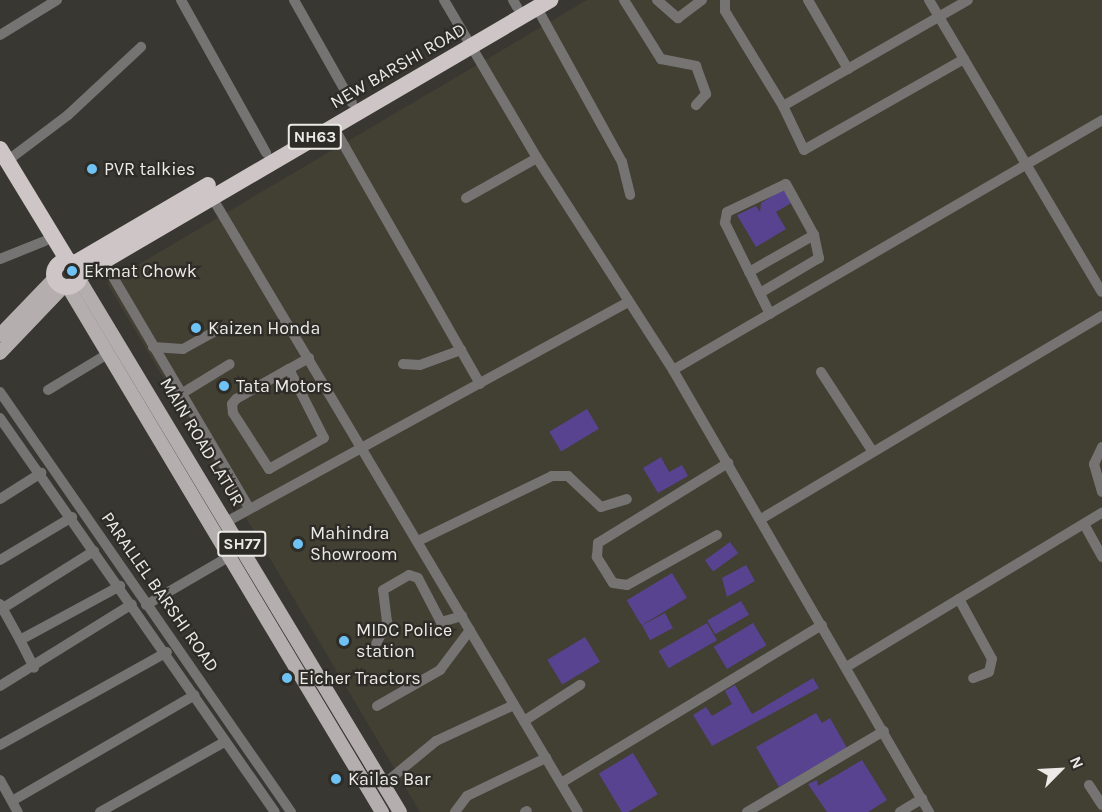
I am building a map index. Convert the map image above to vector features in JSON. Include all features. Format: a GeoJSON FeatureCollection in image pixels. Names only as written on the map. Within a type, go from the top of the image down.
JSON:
{"type":"FeatureCollection","features":[{"type":"Feature","properties":{"kind":"highway","name":"NEW BARSHI ROAD"},"geometry":{"type":"LineString","coordinates":[[69,274],[208,191],[333,126],[529,3]]}},
{"type":"Feature","properties":{"kind":"highway","name":"NEW BARSHI ROAD"},"geometry":{"type":"LineString","coordinates":[[69,274],[103,260],[266,153],[352,103],[468,42]]}},
{"type":"Feature","properties":{"kind":"highway"},"geometry":{"type":"LineString","coordinates":[[2,160],[45,241],[69,274]]}},
{"type":"Feature","properties":{"kind":"highway"},"geometry":{"type":"LineString","coordinates":[[2,160],[69,274]]}},
{"type":"Feature","properties":{"kind":"main road","name":"NEW BARSHI ROAD"},"geometry":{"type":"LineString","coordinates":[[0,335],[69,274]]}},
{"type":"Feature","properties":{"kind":"main road","name":"NEW BARSHI ROAD"},"geometry":{"type":"LineString","coordinates":[[0,353],[69,274]]}},
{"type":"Feature","properties":{"kind":"main road","name":"MAIN ROAD LATUR"},"geometry":{"type":"LineString","coordinates":[[69,274],[109,353],[382,812]]}},
{"type":"Feature","properties":{"kind":"main road","name":"MAIN ROAD LATUR"},"geometry":{"type":"LineString","coordinates":[[69,274],[228,521],[400,812]]}},
{"type":"Feature","properties":{"kind":"street"},"geometry":{"type":"LineString","coordinates":[[0,35],[57,0]]}},
{"type":"Feature","properties":{"kind":"street"},"geometry":{"type":"LineString","coordinates":[[181,0],[266,153]]}},
{"type":"Feature","properties":{"kind":"street"},"geometry":{"type":"LineString","coordinates":[[294,0],[352,103]]}},
{"type":"Feature","properties":{"kind":"street"},"geometry":{"type":"LineString","coordinates":[[444,0],[537,158],[673,370],[848,666],[929,812]]}},
{"type":"Feature","properties":{"kind":"street"},"geometry":{"type":"LineString","coordinates":[[624,0],[661,58],[696,66],[706,94],[696,105]]}},
{"type":"Feature","properties":{"kind":"street"},"geometry":{"type":"LineString","coordinates":[[657,0],[678,18],[702,0]]}},
{"type":"Feature","properties":{"kind":"street"},"geometry":{"type":"LineString","coordinates":[[724,0],[725,11],[783,106],[804,150],[964,58]]}},
{"type":"Feature","properties":{"kind":"street"},"geometry":{"type":"LineString","coordinates":[[808,0],[848,69]]}},
{"type":"Feature","properties":{"kind":"street"},"geometry":{"type":"LineString","coordinates":[[928,0],[1028,164],[1102,292]]}},
{"type":"Feature","properties":{"kind":"street"},"geometry":{"type":"LineString","coordinates":[[783,106],[968,0]]}},
{"type":"Feature","properties":{"kind":"street"},"geometry":{"type":"LineString","coordinates":[[529,3],[622,162],[630,195]]}},
{"type":"Feature","properties":{"kind":"street"},"geometry":{"type":"LineString","coordinates":[[2,160],[68,115],[141,47]]}},
{"type":"Feature","properties":{"kind":"street"},"geometry":{"type":"LineString","coordinates":[[673,370],[1102,120]]}},
{"type":"Feature","properties":{"kind":"street"},"geometry":{"type":"LineString","coordinates":[[333,126],[480,384]]}},
{"type":"Feature","properties":{"kind":"street"},"geometry":{"type":"LineString","coordinates":[[466,198],[537,158]]}},
{"type":"Feature","properties":{"kind":"street"},"geometry":{"type":"LineString","coordinates":[[760,293],[819,258],[814,235],[786,184],[726,212],[725,223],[770,314]]}},
{"type":"Feature","properties":{"kind":"street"},"geometry":{"type":"LineString","coordinates":[[208,191],[363,447],[578,812]]}},
{"type":"Feature","properties":{"kind":"street"},"geometry":{"type":"LineString","coordinates":[[750,272],[814,235]]}},
{"type":"Feature","properties":{"kind":"street"},"geometry":{"type":"LineString","coordinates":[[0,259],[45,241]]}},
{"type":"Feature","properties":{"kind":"street"},"geometry":{"type":"LineString","coordinates":[[103,260],[249,508]]}},
{"type":"Feature","properties":{"kind":"street"},"geometry":{"type":"LineString","coordinates":[[228,521],[628,302]]}},
{"type":"Feature","properties":{"kind":"street"},"geometry":{"type":"LineString","coordinates":[[761,519],[1102,316]]}},
{"type":"Feature","properties":{"kind":"street"},"geometry":{"type":"LineString","coordinates":[[153,347],[183,349],[219,329]]}},
{"type":"Feature","properties":{"kind":"street"},"geometry":{"type":"LineString","coordinates":[[403,364],[420,365],[461,350]]}},
{"type":"Feature","properties":{"kind":"street"},"geometry":{"type":"LineString","coordinates":[[48,390],[109,353]]}},
{"type":"Feature","properties":{"kind":"street"},"geometry":{"type":"LineString","coordinates":[[289,369],[324,438],[269,469],[244,433],[232,404],[289,369],[309,358]]}},
{"type":"Feature","properties":{"kind":"street"},"geometry":{"type":"LineString","coordinates":[[181,394],[230,364]]}},
{"type":"Feature","properties":{"kind":"street"},"geometry":{"type":"LineString","coordinates":[[821,372],[873,452]]}},
{"type":"Feature","properties":{"kind":"street","name":"PARALLEL BARSHI ROAD"},"geometry":{"type":"LineString","coordinates":[[0,392],[150,603],[291,812]]}},
{"type":"Feature","properties":{"kind":"street"},"geometry":{"type":"LineString","coordinates":[[0,418],[5,435],[41,473],[167,652],[224,742],[274,812]]}},
{"type":"Feature","properties":{"kind":"street"},"geometry":{"type":"LineString","coordinates":[[1102,447],[1094,464],[1102,492]]}},
{"type":"Feature","properties":{"kind":"street"},"geometry":{"type":"LineString","coordinates":[[717,535],[627,585],[613,583],[597,557],[598,543],[728,463]]}},
{"type":"Feature","properties":{"kind":"street"},"geometry":{"type":"LineString","coordinates":[[0,499],[41,473]]}},
{"type":"Feature","properties":{"kind":"street"},"geometry":{"type":"LineString","coordinates":[[418,541],[552,476],[568,476],[601,507],[627,499]]}},
{"type":"Feature","properties":{"kind":"street"},"geometry":{"type":"LineString","coordinates":[[848,666],[1102,513]]}},
{"type":"Feature","properties":{"kind":"street"},"geometry":{"type":"LineString","coordinates":[[0,560],[72,517]]}},
{"type":"Feature","properties":{"kind":"street"},"geometry":{"type":"LineString","coordinates":[[1084,524],[1102,557]]}},
{"type":"Feature","properties":{"kind":"street"},"geometry":{"type":"LineString","coordinates":[[34,668],[1,607],[94,551]]}},
{"type":"Feature","properties":{"kind":"street"},"geometry":{"type":"LineString","coordinates":[[0,686],[135,607],[150,603],[230,556]]}},
{"type":"Feature","properties":{"kind":"street"},"geometry":{"type":"LineString","coordinates":[[376,644],[387,622],[383,590],[409,575],[417,578],[441,622],[462,616]]}},
{"type":"Feature","properties":{"kind":"street"},"geometry":{"type":"LineString","coordinates":[[20,640],[120,586]]}},
{"type":"Feature","properties":{"kind":"street"},"geometry":{"type":"LineString","coordinates":[[959,599],[992,659],[990,672],[973,678]]}},
{"type":"Feature","properties":{"kind":"street"},"geometry":{"type":"LineString","coordinates":[[561,783],[822,625]]}},
{"type":"Feature","properties":{"kind":"street"},"geometry":{"type":"LineString","coordinates":[[377,706],[440,670],[470,630]]}},
{"type":"Feature","properties":{"kind":"street"},"geometry":{"type":"LineString","coordinates":[[0,745],[167,652]]}},
{"type":"Feature","properties":{"kind":"street"},"geometry":{"type":"LineString","coordinates":[[524,721],[580,685]]}},
{"type":"Feature","properties":{"kind":"street"},"geometry":{"type":"LineString","coordinates":[[7,799],[195,695]]}},
{"type":"Feature","properties":{"kind":"street"},"geometry":{"type":"LineString","coordinates":[[384,784],[436,741],[514,705]]}},
{"type":"Feature","properties":{"kind":"street"},"geometry":{"type":"LineString","coordinates":[[747,812],[885,731]]}},
{"type":"Feature","properties":{"kind":"street"},"geometry":{"type":"LineString","coordinates":[[100,812],[224,742]]}},
{"type":"Feature","properties":{"kind":"street"},"geometry":{"type":"LineString","coordinates":[[455,812],[467,796],[546,758]]}},
{"type":"Feature","properties":{"kind":"street"},"geometry":{"type":"LineString","coordinates":[[0,780],[7,799],[18,812]]}},
{"type":"Feature","properties":{"kind":"street"},"geometry":{"type":"LineString","coordinates":[[1089,785],[1102,805]]}},
{"type":"Feature","properties":{"kind":"street"},"geometry":{"type":"LineString","coordinates":[[900,812],[922,799]]}},
{"type":"Feature","properties":{"kind":"shaded area"},"geometry":{"type":"Polygon","coordinates":[[[587,0],[1102,0],[1102,812],[420,812],[107,283],[587,0]]]}},
{"type":"Feature","properties":{"kind":"building"},"geometry":{"type":"Polygon","coordinates":[[[784,189],[793,202],[776,212],[786,229],[756,247],[737,215],[756,206],[760,212],[761,203],[784,189]]]}},
{"type":"Feature","properties":{"kind":"building"},"geometry":{"type":"Polygon","coordinates":[[[587,409],[599,429],[561,451],[549,432],[587,409]]]}},
{"type":"Feature","properties":{"kind":"building"},"geometry":{"type":"Polygon","coordinates":[[[661,457],[669,472],[682,465],[688,476],[658,493],[643,468],[661,457]]]}},
{"type":"Feature","properties":{"kind":"building"},"geometry":{"type":"Polygon","coordinates":[[[730,542],[738,553],[713,572],[705,560],[730,542]]]}},
{"type":"Feature","properties":{"kind":"building"},"geometry":{"type":"Polygon","coordinates":[[[746,565],[755,581],[727,597],[722,578],[746,565]]]}},
{"type":"Feature","properties":{"kind":"building"},"geometry":{"type":"Polygon","coordinates":[[[672,573],[687,598],[642,625],[627,600],[672,573]]]}},
{"type":"Feature","properties":{"kind":"building"},"geometry":{"type":"Polygon","coordinates":[[[741,601],[749,615],[715,634],[707,620],[741,601]]]}},
{"type":"Feature","properties":{"kind":"building"},"geometry":{"type":"Polygon","coordinates":[[[665,613],[673,628],[650,640],[642,625],[665,613]]]}},
{"type":"Feature","properties":{"kind":"building"},"geometry":{"type":"Polygon","coordinates":[[[707,623],[717,640],[669,668],[659,651],[707,623]]]}},
{"type":"Feature","properties":{"kind":"building"},"geometry":{"type":"Polygon","coordinates":[[[753,623],[766,645],[727,669],[714,647],[753,623]]]}},
{"type":"Feature","properties":{"kind":"building"},"geometry":{"type":"Polygon","coordinates":[[[585,637],[600,662],[562,685],[547,660],[585,637]]]}},
{"type":"Feature","properties":{"kind":"building"},"geometry":{"type":"Polygon","coordinates":[[[813,678],[819,688],[712,746],[693,715],[706,707],[712,716],[732,704],[725,691],[735,685],[752,714],[813,678]]]}},
{"type":"Feature","properties":{"kind":"building"},"geometry":{"type":"Polygon","coordinates":[[[816,713],[822,723],[830,718],[847,748],[779,787],[756,747],[816,713]]]}},
{"type":"Feature","properties":{"kind":"building"},"geometry":{"type":"Polygon","coordinates":[[[633,753],[658,794],[628,812],[622,812],[599,774],[633,753]]]}},
{"type":"Feature","properties":{"kind":"building"},"geometry":{"type":"Polygon","coordinates":[[[862,760],[887,800],[868,812],[827,812],[808,784],[817,780],[818,786],[862,760]]]}},
{"type":"Feature","properties":{"kind":"place","name":"PVR talkies"},"geometry":{"type":"Point","coordinates":[92,169]}},
{"type":"Feature","properties":{"kind":"place","name":"Ekmat Chowk"},"geometry":{"type":"Point","coordinates":[72,271]}},
{"type":"Feature","properties":{"kind":"place","name":"Kaizen Honda"},"geometry":{"type":"Point","coordinates":[196,328]}},
{"type":"Feature","properties":{"kind":"place","name":"Tata Motors"},"geometry":{"type":"Point","coordinates":[224,386]}},
{"type":"Feature","properties":{"kind":"place","name":"Mahindra Showroom"},"geometry":{"type":"Point","coordinates":[298,544]}},
{"type":"Feature","properties":{"kind":"place","name":"MIDC Police station"},"geometry":{"type":"Point","coordinates":[344,641]}},
{"type":"Feature","properties":{"kind":"place","name":"Eicher Tractors"},"geometry":{"type":"Point","coordinates":[287,678]}},
{"type":"Feature","properties":{"kind":"place","name":"Kailas Bar"},"geometry":{"type":"Point","coordinates":[336,779]}}]}
